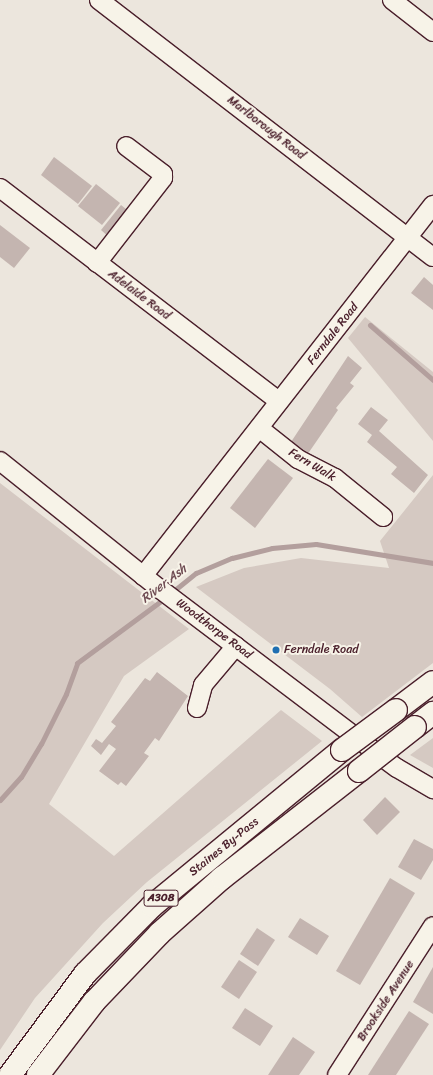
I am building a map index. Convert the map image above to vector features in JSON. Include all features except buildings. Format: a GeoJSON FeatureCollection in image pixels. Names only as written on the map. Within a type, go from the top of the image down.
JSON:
{"type":"FeatureCollection","features":[{"type":"Feature","properties":{"kind":"highway","name":"Staines By-Pass"},"geometry":{"type":"LineString","coordinates":[[10,1075],[85,974],[152,906],[342,750],[433,682]]}},
{"type":"Feature","properties":{"kind":"highway","name":"Staines By-Pass"},"geometry":{"type":"LineString","coordinates":[[38,1075],[94,1002],[160,933],[222,878],[433,713]]}},
{"type":"Feature","properties":{"kind":"street","name":"Marlborough Road"},"geometry":{"type":"LineString","coordinates":[[99,0],[433,257]]}},
{"type":"Feature","properties":{"kind":"street"},"geometry":{"type":"LineString","coordinates":[[392,0],[433,32]]}},
{"type":"Feature","properties":{"kind":"street"},"geometry":{"type":"LineString","coordinates":[[97,263],[163,178],[163,174],[126,146]]}},
{"type":"Feature","properties":{"kind":"street","name":"Adelaide Road"},"geometry":{"type":"LineString","coordinates":[[0,188],[279,401]]}},
{"type":"Feature","properties":{"kind":"street","name":"Ferndale Road"},"geometry":{"type":"LineString","coordinates":[[143,576],[433,205]]}},
{"type":"Feature","properties":{"kind":"street","name":"Fern Walk"},"geometry":{"type":"LineString","coordinates":[[259,428],[298,458],[335,478],[383,517]]}},
{"type":"Feature","properties":{"kind":"street","name":"Woodthorpe Road"},"geometry":{"type":"LineString","coordinates":[[0,461],[143,576],[397,768],[433,789]]}},
{"type":"Feature","properties":{"kind":"street"},"geometry":{"type":"LineString","coordinates":[[197,708],[203,685],[236,646]]}},
{"type":"Feature","properties":{"kind":"street","name":"Brookside Avenue"},"geometry":{"type":"LineString","coordinates":[[337,1075],[433,926]]}},
{"type":"Feature","properties":{"kind":"shaded area"},"geometry":{"type":"Polygon","coordinates":[[[365,317],[433,372],[433,441],[348,338],[365,317]]]}},
{"type":"Feature","properties":{"kind":"shaded area"},"geometry":{"type":"Polygon","coordinates":[[[433,475],[433,663],[362,717],[330,689],[196,587],[244,568],[301,558],[389,568],[380,541],[433,475]]]}},
{"type":"Feature","properties":{"kind":"shaded area"},"geometry":{"type":"Polygon","coordinates":[[[0,483],[189,629],[124,676],[49,804],[114,856],[281,710],[322,741],[147,882],[103,923],[35,998],[0,1050],[0,483]]]}},
{"type":"Feature","properties":{"kind":"shaded area"},"geometry":{"type":"Polygon","coordinates":[[[433,738],[433,768],[410,755],[433,738]]]}},
{"type":"Feature","properties":{"kind":"waterway"},"geometry":{"type":"LineString","coordinates":[[370,325],[433,380]]}},
{"type":"Feature","properties":{"kind":"waterway","name":"River Ash"},"geometry":{"type":"LineString","coordinates":[[171,593],[196,573],[232,558],[272,548],[316,544],[433,563]]}},
{"type":"Feature","properties":{"kind":"waterway","name":"River Ash"},"geometry":{"type":"LineString","coordinates":[[0,800],[21,777],[41,744],[66,694],[77,663],[165,598]]}},
{"type":"Feature","properties":{"kind":"place","name":"Ferndale Road"},"geometry":{"type":"Point","coordinates":[276,650]}}]}
